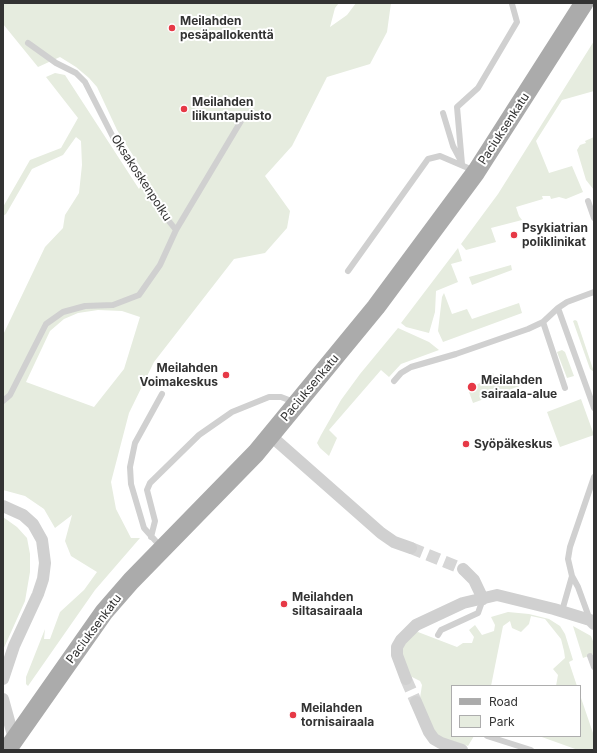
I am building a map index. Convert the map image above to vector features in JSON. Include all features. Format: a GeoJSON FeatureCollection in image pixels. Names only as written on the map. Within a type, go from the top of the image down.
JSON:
{"type":"FeatureCollection","features":[{"type":"Feature","properties":{"kind":"main road","name":"Paciuksenkatu"},"geometry":{"type":"LineString","coordinates":[[11,744],[104,612],[157,543],[204,508],[271,436],[411,262],[469,168],[584,3]]}},
{"type":"Feature","properties":{"kind":"street"},"geometry":{"type":"LineString","coordinates":[[271,436],[381,533],[394,542],[411,548]]}},
{"type":"Feature","properties":{"kind":"street"},"geometry":{"type":"LineString","coordinates":[[3,506],[23,515],[32,524],[42,540],[45,563],[43,579],[38,594],[14,646],[3,679]]}},
{"type":"Feature","properties":{"kind":"street"},"geometry":{"type":"LineString","coordinates":[[463,569],[474,580],[483,599]]}},
{"type":"Feature","properties":{"kind":"street"},"geometry":{"type":"LineString","coordinates":[[406,679],[399,662],[397,647],[408,631],[416,625],[463,603],[497,595],[562,611],[592,622]]}},
{"type":"Feature","properties":{"kind":"street"},"geometry":{"type":"LineString","coordinates":[[3,699],[11,744]]}},
{"type":"Feature","properties":{"kind":"street"},"geometry":{"type":"LineString","coordinates":[[416,702],[429,732],[434,739],[462,750]]}},
{"type":"Feature","properties":{"kind":"lane"},"geometry":{"type":"LineString","coordinates":[[469,168],[457,107],[478,88],[517,22],[512,4]]}},
{"type":"Feature","properties":{"kind":"lane","name":"Oksakoskenpolku"},"geometry":{"type":"LineString","coordinates":[[3,401],[10,395],[46,324],[63,312],[85,306],[113,305],[139,294],[160,265],[176,230],[157,206],[116,143],[85,82],[76,73],[56,63],[28,43]]}},
{"type":"Feature","properties":{"kind":"lane"},"geometry":{"type":"LineString","coordinates":[[443,113],[453,146],[469,168]]}},
{"type":"Feature","properties":{"kind":"lane"},"geometry":{"type":"LineString","coordinates":[[176,230],[244,116]]}},
{"type":"Feature","properties":{"kind":"lane"},"geometry":{"type":"LineString","coordinates":[[348,271],[428,159],[440,156],[469,168]]}},
{"type":"Feature","properties":{"kind":"lane"},"geometry":{"type":"LineString","coordinates":[[588,201],[594,218]]}},
{"type":"Feature","properties":{"kind":"lane"},"geometry":{"type":"LineString","coordinates":[[394,381],[401,373],[411,367],[456,354],[528,329],[543,322],[567,302],[594,292]]}},
{"type":"Feature","properties":{"kind":"lane"},"geometry":{"type":"LineString","coordinates":[[558,308],[594,408]]}},
{"type":"Feature","properties":{"kind":"lane"},"geometry":{"type":"LineString","coordinates":[[543,322],[565,388]]}},
{"type":"Feature","properties":{"kind":"lane"},"geometry":{"type":"LineString","coordinates":[[157,543],[144,528],[131,484],[130,466],[135,443],[162,394]]}},
{"type":"Feature","properties":{"kind":"lane"},"geometry":{"type":"LineString","coordinates":[[157,543],[155,521],[146,490],[150,483],[199,435],[232,412],[269,397],[281,397],[298,404]]}},
{"type":"Feature","properties":{"kind":"lane"},"geometry":{"type":"LineString","coordinates":[[592,622],[572,576],[568,559],[570,547],[594,477]]}},
{"type":"Feature","properties":{"kind":"lane"},"geometry":{"type":"LineString","coordinates":[[562,611],[572,576]]}},
{"type":"Feature","properties":{"kind":"lane"},"geometry":{"type":"LineString","coordinates":[[438,635],[441,630],[478,613],[483,599]]}},
{"type":"Feature","properties":{"kind":"lane"},"geometry":{"type":"LineString","coordinates":[[590,656],[594,667]]}},
{"type":"Feature","properties":{"kind":"lane"},"geometry":{"type":"LineString","coordinates":[[490,737],[531,750]]}},
{"type":"Feature","properties":{"kind":"green space"},"geometry":{"type":"Polygon","coordinates":[[[3,3],[339,3],[335,8],[330,27],[347,15],[356,3],[391,3],[387,32],[370,64],[327,77],[292,146],[265,176],[290,211],[287,228],[265,253],[234,259],[154,362],[129,413],[111,482],[116,509],[131,538],[140,538],[95,590],[28,686],[26,684],[26,677],[45,629],[44,639],[50,639],[60,612],[84,590],[97,572],[71,556],[65,541],[72,515],[55,528],[44,509],[25,496],[3,490],[3,335],[45,247],[63,228],[65,215],[79,193],[82,165],[81,141],[76,137],[63,155],[32,169],[6,214],[3,216],[3,207],[30,160],[61,148],[78,118],[46,77],[55,73],[65,75],[139,189],[146,176],[117,130],[97,87],[89,78],[76,67],[60,57],[38,67],[3,24],[3,3]],[[98,310],[78,313],[64,319],[50,331],[26,382],[94,407],[124,369],[140,317],[122,311],[98,310]]]}},
{"type":"Feature","properties":{"kind":"green space"},"geometry":{"type":"Polygon","coordinates":[[[594,41],[594,91],[562,100],[536,141],[549,173],[572,166],[583,192],[566,199],[559,197],[551,199],[550,196],[542,196],[543,199],[516,207],[522,220],[491,228],[496,242],[466,250],[461,244],[498,194],[594,41]]]}},
{"type":"Feature","properties":{"kind":"green space"},"geometry":{"type":"Polygon","coordinates":[[[594,137],[594,190],[586,180],[577,150],[580,145],[586,143],[585,141],[594,137]]]}},
{"type":"Feature","properties":{"kind":"green space"},"geometry":{"type":"Polygon","coordinates":[[[458,248],[462,261],[451,264],[458,282],[436,291],[435,312],[429,333],[406,327],[401,323],[458,248]]]}},
{"type":"Feature","properties":{"kind":"green space"},"geometry":{"type":"Polygon","coordinates":[[[511,265],[512,270],[472,285],[469,277],[511,265]]]}},
{"type":"Feature","properties":{"kind":"green space"},"geometry":{"type":"Polygon","coordinates":[[[444,293],[452,314],[467,309],[472,319],[519,303],[522,313],[443,342],[438,331],[442,297],[444,293]]]}},
{"type":"Feature","properties":{"kind":"green space"},"geometry":{"type":"Polygon","coordinates":[[[573,321],[577,321],[594,372],[590,369],[573,321]]]}},
{"type":"Feature","properties":{"kind":"green space"},"geometry":{"type":"Polygon","coordinates":[[[398,328],[429,342],[439,350],[401,364],[389,377],[381,370],[329,430],[337,438],[329,456],[317,443],[321,435],[341,400],[360,374],[398,328]]]}},
{"type":"Feature","properties":{"kind":"green space"},"geometry":{"type":"Polygon","coordinates":[[[562,350],[565,352],[574,376],[567,378],[557,352],[562,350]]]}},
{"type":"Feature","properties":{"kind":"green space"},"geometry":{"type":"Polygon","coordinates":[[[493,373],[498,385],[525,375],[528,383],[473,403],[469,392],[476,389],[475,386],[484,380],[483,377],[493,373]]]}},
{"type":"Feature","properties":{"kind":"green space"},"geometry":{"type":"Polygon","coordinates":[[[581,399],[594,435],[560,447],[547,412],[581,399]]]}},
{"type":"Feature","properties":{"kind":"green space"},"geometry":{"type":"Polygon","coordinates":[[[3,517],[17,527],[27,538],[30,554],[30,572],[25,601],[3,650],[3,517]]]}},
{"type":"Feature","properties":{"kind":"green space"},"geometry":{"type":"Polygon","coordinates":[[[508,612],[529,614],[549,619],[560,626],[565,634],[573,660],[569,662],[577,685],[556,685],[558,675],[553,669],[565,658],[564,651],[561,639],[545,619],[531,616],[529,624],[521,632],[512,628],[510,621],[503,626],[491,685],[451,685],[451,737],[473,737],[468,746],[443,738],[435,733],[420,698],[422,685],[420,681],[410,676],[402,654],[403,644],[412,634],[418,632],[457,647],[463,643],[472,643],[474,637],[469,630],[475,625],[482,635],[494,631],[495,625],[491,617],[508,612]]]}},
{"type":"Feature","properties":{"kind":"green space"},"geometry":{"type":"Polygon","coordinates":[[[573,626],[591,636],[594,644],[594,654],[583,658],[573,626]]]}},
{"type":"Feature","properties":{"kind":"green space"},"geometry":{"type":"Polygon","coordinates":[[[581,698],[594,736],[594,750],[578,750],[542,737],[581,737],[581,698]]]}},
{"type":"Feature","properties":{"kind":"tunnel"},"geometry":{"type":"LineString","coordinates":[[411,548],[463,569]]}},
{"type":"Feature","properties":{"kind":"tunnel"},"geometry":{"type":"LineString","coordinates":[[406,679],[416,702]]}},
{"type":"Feature","properties":{"kind":"place","name":"Meilahden pesäpallokenttä"},"geometry":{"type":"Point","coordinates":[172,28]}},
{"type":"Feature","properties":{"kind":"place","name":"Meilahden liikuntapuisto"},"geometry":{"type":"Point","coordinates":[184,109]}},
{"type":"Feature","properties":{"kind":"place","name":"Psykiatrian poliklinikat"},"geometry":{"type":"Point","coordinates":[514,235]}},
{"type":"Feature","properties":{"kind":"place","name":"Meilahden Voimakeskus"},"geometry":{"type":"Point","coordinates":[226,375]}},
{"type":"Feature","properties":{"kind":"place","name":"Meilahden sairaala-alue"},"geometry":{"type":"Point","coordinates":[472,387]}},
{"type":"Feature","properties":{"kind":"place","name":"Syöpäkeskus"},"geometry":{"type":"Point","coordinates":[466,444]}},
{"type":"Feature","properties":{"kind":"place","name":"Meilahden siltasairaala"},"geometry":{"type":"Point","coordinates":[284,604]}},
{"type":"Feature","properties":{"kind":"place","name":"Meilahden tornisairaala"},"geometry":{"type":"Point","coordinates":[293,715]}}]}
